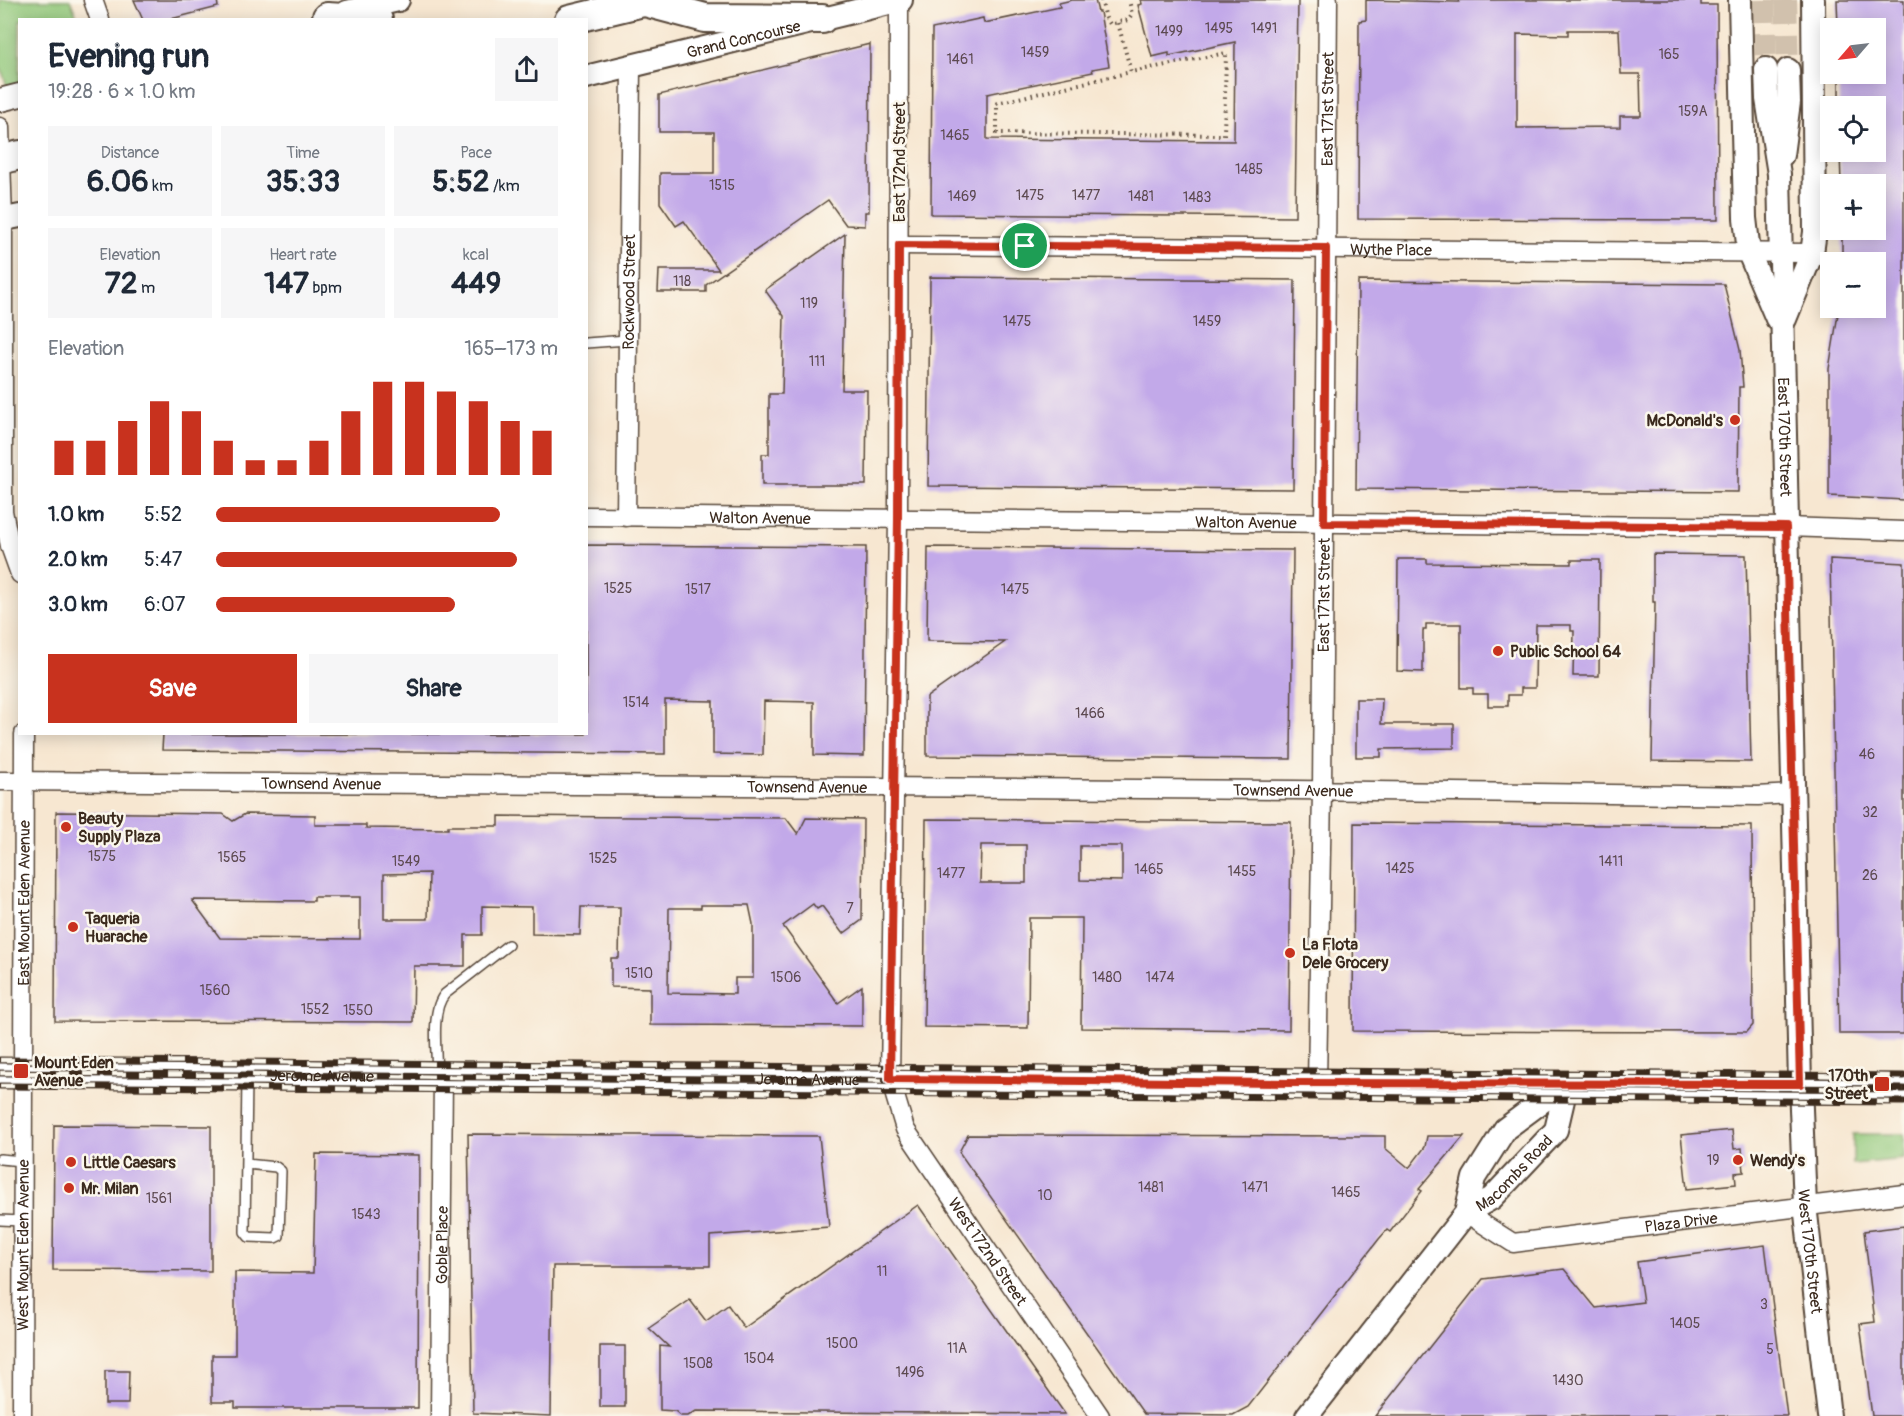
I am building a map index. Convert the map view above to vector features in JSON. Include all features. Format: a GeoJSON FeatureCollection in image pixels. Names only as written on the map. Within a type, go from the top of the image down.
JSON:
{"type":"FeatureCollection","features":[{"type":"Feature","properties":{"kind":"main road"},"geometry":{"type":"LineString","coordinates":[[577,18],[649,1],[705,18],[822,19]]}},
{"type":"Feature","properties":{"kind":"main road","name":"Jerome Avenue"},"geometry":{"type":"LineString","coordinates":[[11,1073],[247,1073],[1317,1083],[1800,1084],[1904,1087]]}},
{"type":"Feature","properties":{"kind":"street"},"geometry":{"type":"LineString","coordinates":[[93,0],[99,18]]}},
{"type":"Feature","properties":{"kind":"street"},"geometry":{"type":"LineString","coordinates":[[323,18],[398,0]]}},
{"type":"Feature","properties":{"kind":"street","name":"Grand Concourse"},"geometry":{"type":"LineString","coordinates":[[588,77],[900,0]]}},
{"type":"Feature","properties":{"kind":"street","name":"East 172nd Street"},"geometry":{"type":"LineString","coordinates":[[890,1079],[898,519],[900,0]]}},
{"type":"Feature","properties":{"kind":"street","name":"East 171st Street"},"geometry":{"type":"LineString","coordinates":[[1317,1083],[1322,791],[1328,0]]}},
{"type":"Feature","properties":{"kind":"street","name":"East 170th Street"},"geometry":{"type":"LineString","coordinates":[[1740,0],[1745,218],[1749,254],[1781,329]]}},
{"type":"Feature","properties":{"kind":"street","name":"East 170th Street"},"geometry":{"type":"LineString","coordinates":[[1781,329],[1812,253],[1815,232],[1813,0]]}},
{"type":"Feature","properties":{"kind":"street","name":"Rockwood Street"},"geometry":{"type":"LineString","coordinates":[[626,517],[631,67]]}},
{"type":"Feature","properties":{"kind":"street","name":"East 170th Street"},"geometry":{"type":"LineString","coordinates":[[1777,69],[1767,99],[1779,174],[1800,1084]]}},
{"type":"Feature","properties":{"kind":"street"},"geometry":{"type":"LineString","coordinates":[[0,100],[18,96]]}},
{"type":"Feature","properties":{"kind":"street"},"geometry":{"type":"LineString","coordinates":[[0,127],[7,158],[7,511],[10,546],[18,568]]}},
{"type":"Feature","properties":{"kind":"street","name":"Wythe Place"},"geometry":{"type":"LineString","coordinates":[[899,245],[1812,253]]}},
{"type":"Feature","properties":{"kind":"street","name":"Walton Avenue"},"geometry":{"type":"LineString","coordinates":[[588,516],[1786,527],[1904,531]]}},
{"type":"Feature","properties":{"kind":"street","name":"East Mount Eden Avenue"},"geometry":{"type":"LineString","coordinates":[[11,1073],[24,735]]}},
{"type":"Feature","properties":{"kind":"street","name":"Townsend Avenue"},"geometry":{"type":"LineString","coordinates":[[0,781],[1758,796],[1793,794]]}},
{"type":"Feature","properties":{"kind":"street","name":"West Mount Eden Avenue"},"geometry":{"type":"LineString","coordinates":[[11,1073],[22,1161],[22,1416]]}},
{"type":"Feature","properties":{"kind":"street","name":"Goble Place"},"geometry":{"type":"LineString","coordinates":[[440,1075],[440,1416]]}},
{"type":"Feature","properties":{"kind":"street","name":"West 172nd Street"},"geometry":{"type":"LineString","coordinates":[[890,1079],[905,1129],[1100,1416]]}},
{"type":"Feature","properties":{"kind":"street","name":"Macombs Road"},"geometry":{"type":"LineString","coordinates":[[1466,1213],[1474,1178],[1505,1129],[1567,1083]]}},
{"type":"Feature","properties":{"kind":"street","name":"Macombs Road"},"geometry":{"type":"LineString","coordinates":[[1307,1416],[1466,1213],[1492,1198],[1556,1130],[1567,1083]]}},
{"type":"Feature","properties":{"kind":"street","name":"West 170th Street"},"geometry":{"type":"LineString","coordinates":[[1800,1084],[1805,1205],[1829,1416]]}},
{"type":"Feature","properties":{"kind":"street","name":"Plaza Drive"},"geometry":{"type":"LineString","coordinates":[[1466,1213],[1513,1243],[1904,1194]]}},
{"type":"Feature","properties":{"kind":"lane"},"geometry":{"type":"LineString","coordinates":[[588,343],[627,340]]}},
{"type":"Feature","properties":{"kind":"lane"},"geometry":{"type":"LineString","coordinates":[[440,1075],[436,1013],[438,1003],[445,994],[508,945]]}},
{"type":"Feature","properties":{"kind":"lane"},"geometry":{"type":"LineString","coordinates":[[246,1164],[276,1167],[281,1171],[279,1236],[275,1238],[249,1237],[244,1232],[247,1073]]}},
{"type":"Feature","properties":{"kind":"lane"},"geometry":{"type":"LineString","coordinates":[[0,1159],[22,1161]]}},
{"type":"Feature","properties":{"kind":"lane"},"geometry":{"type":"LineString","coordinates":[[0,1220],[22,1221]]}},
{"type":"Feature","properties":{"kind":"path"},"geometry":{"type":"LineString","coordinates":[[1101,0],[1110,24],[1128,20],[1132,14],[1129,0]]}},
{"type":"Feature","properties":{"kind":"path"},"geometry":{"type":"LineString","coordinates":[[1118,23],[1131,72]]}},
{"type":"Feature","properties":{"kind":"path"},"geometry":{"type":"LineString","coordinates":[[1226,53],[1224,135],[998,133],[998,102],[1131,72],[1226,53]]}},
{"type":"Feature","properties":{"kind":"green space"},"geometry":{"type":"Polygon","coordinates":[[[0,0],[70,0],[78,18],[18,18],[18,87],[8,89],[0,66],[0,0]]]}},
{"type":"Feature","properties":{"kind":"green space"},"geometry":{"type":"Polygon","coordinates":[[[1853,1134],[1904,1134],[1904,1159],[1853,1164],[1853,1134]]]}},
{"type":"Feature","properties":{"kind":"building"},"geometry":{"type":"Polygon","coordinates":[[[134,0],[217,0],[218,7],[175,18],[142,18],[134,0]]]}},
{"type":"Feature","properties":{"kind":"building"},"geometry":{"type":"Polygon","coordinates":[[[1072,0],[1095,0],[1098,12],[1100,12],[1109,66],[1092,69],[1093,72],[987,94],[987,139],[1234,141],[1235,42],[1169,56],[1169,53],[1152,57],[1138,5],[1142,4],[1141,0],[1298,0],[1295,217],[931,214],[932,29],[983,18],[984,23],[1060,7],[1059,3],[1072,0]]]}},
{"type":"Feature","properties":{"kind":"building"},"geometry":{"type":"Polygon","coordinates":[[[1366,0],[1459,2],[1460,0],[1701,0],[1701,5],[1717,5],[1718,220],[1358,219],[1359,21],[1366,20],[1366,0]],[[1568,30],[1568,35],[1517,34],[1517,128],[1620,127],[1620,116],[1641,116],[1640,74],[1621,74],[1619,30],[1568,30]]]}},
{"type":"Feature","properties":{"kind":"building"},"geometry":{"type":"Polygon","coordinates":[[[1837,0],[1904,0],[1904,500],[1829,496],[1829,369],[1837,318],[1886,318],[1886,252],[1842,252],[1842,240],[1886,240],[1886,174],[1841,174],[1840,162],[1886,162],[1886,96],[1839,96],[1839,84],[1886,84],[1886,18],[1838,18],[1837,0]]]}},
{"type":"Feature","properties":{"kind":"building"},"geometry":{"type":"Polygon","coordinates":[[[870,44],[869,212],[865,212],[865,226],[846,225],[828,200],[706,285],[706,292],[658,292],[659,270],[719,270],[684,221],[676,226],[660,203],[660,173],[714,173],[714,132],[659,132],[659,95],[870,44]]]}},
{"type":"Feature","properties":{"kind":"building"},"geometry":{"type":"Polygon","coordinates":[[[845,234],[842,390],[867,390],[866,485],[762,485],[762,454],[769,454],[769,394],[782,394],[784,316],[765,290],[845,234]]]}},
{"type":"Feature","properties":{"kind":"building"},"geometry":{"type":"Polygon","coordinates":[[[930,277],[1295,280],[1293,489],[928,486],[930,277]]]}},
{"type":"Feature","properties":{"kind":"building"},"geometry":{"type":"Polygon","coordinates":[[[1358,281],[1724,284],[1740,350],[1743,387],[1739,387],[1738,492],[1356,489],[1358,281]]]}},
{"type":"Feature","properties":{"kind":"building"},"geometry":{"type":"Polygon","coordinates":[[[588,545],[866,547],[864,756],[814,755],[814,702],[764,701],[763,755],[713,754],[713,701],[665,700],[665,754],[162,750],[163,735],[588,735],[588,545]]]}},
{"type":"Feature","properties":{"kind":"building"},"geometry":{"type":"Polygon","coordinates":[[[928,547],[1293,550],[1291,759],[927,756],[927,697],[1005,642],[927,641],[928,547]]]}},
{"type":"Feature","properties":{"kind":"building"},"geometry":{"type":"Polygon","coordinates":[[[1653,554],[1746,555],[1751,762],[1652,761],[1655,602],[1653,602],[1653,554]]]}},
{"type":"Feature","properties":{"kind":"building","name":"Public School 64"},"geometry":{"type":"Polygon","coordinates":[[[1398,559],[1427,559],[1427,563],[1571,564],[1571,560],[1600,560],[1599,676],[1573,676],[1574,631],[1571,631],[1571,625],[1536,625],[1535,688],[1521,688],[1521,695],[1508,695],[1508,706],[1488,706],[1488,694],[1473,694],[1473,688],[1461,688],[1461,624],[1426,624],[1426,630],[1423,630],[1423,672],[1397,671],[1398,559]]]}},
{"type":"Feature","properties":{"kind":"building"},"geometry":{"type":"Polygon","coordinates":[[[1830,559],[1904,563],[1904,1034],[1839,1034],[1830,559]]]}},
{"type":"Feature","properties":{"kind":"building"},"geometry":{"type":"Polygon","coordinates":[[[1356,699],[1382,699],[1381,724],[1454,724],[1454,748],[1381,749],[1381,757],[1356,757],[1356,699]]]}},
{"type":"Feature","properties":{"kind":"building"},"geometry":{"type":"Polygon","coordinates":[[[56,812],[223,814],[233,821],[245,814],[315,815],[315,825],[448,829],[448,826],[499,826],[499,816],[786,818],[798,834],[806,818],[863,819],[862,920],[843,934],[822,906],[817,909],[813,904],[783,926],[838,1003],[862,986],[862,1026],[650,1025],[650,988],[611,987],[611,958],[619,958],[620,907],[581,907],[580,935],[532,934],[532,907],[482,906],[482,935],[465,935],[465,966],[414,966],[413,1022],[55,1021],[56,812]],[[429,873],[384,874],[384,919],[428,919],[429,873]],[[314,897],[314,901],[192,900],[220,938],[360,939],[360,897],[314,897]],[[701,905],[701,908],[669,908],[668,993],[735,994],[735,978],[753,978],[753,924],[749,905],[701,905]]]}},
{"type":"Feature","properties":{"kind":"building"},"geometry":{"type":"Polygon","coordinates":[[[926,819],[1291,822],[1289,1030],[1081,1028],[1082,918],[1029,918],[1028,1028],[924,1027],[926,819]],[[981,845],[980,883],[1026,883],[1026,845],[981,845]],[[1080,846],[1080,880],[1122,881],[1122,846],[1080,846]]]}},
{"type":"Feature","properties":{"kind":"building"},"geometry":{"type":"Polygon","coordinates":[[[1354,823],[1752,826],[1753,1025],[1747,1032],[1353,1031],[1354,823]]]}},
{"type":"Feature","properties":{"kind":"building"},"geometry":{"type":"Polygon","coordinates":[[[54,1125],[211,1126],[211,1271],[53,1270],[54,1125]]]}},
{"type":"Feature","properties":{"kind":"building"},"geometry":{"type":"Polygon","coordinates":[[[1732,1130],[1734,1149],[1742,1148],[1744,1172],[1735,1173],[1736,1184],[1687,1189],[1681,1135],[1732,1130]]]}},
{"type":"Feature","properties":{"kind":"building"},"geometry":{"type":"Polygon","coordinates":[[[468,1134],[819,1136],[829,1227],[710,1236],[710,1266],[553,1266],[551,1416],[473,1413],[468,1134]]]}},
{"type":"Feature","properties":{"kind":"building"},"geometry":{"type":"Polygon","coordinates":[[[968,1135],[1385,1136],[1385,1148],[1409,1168],[1425,1147],[1427,1136],[1464,1136],[1419,1189],[1422,1191],[1390,1232],[1387,1230],[1379,1239],[1248,1407],[1233,1415],[1144,1414],[959,1152],[968,1135]]]}},
{"type":"Feature","properties":{"kind":"building"},"geometry":{"type":"Polygon","coordinates":[[[316,1154],[419,1155],[418,1408],[235,1408],[235,1402],[212,1402],[212,1355],[235,1355],[235,1272],[313,1273],[316,1154]]]}},
{"type":"Feature","properties":{"kind":"building"},"geometry":{"type":"Polygon","coordinates":[[[918,1205],[1065,1414],[696,1411],[688,1416],[681,1416],[675,1411],[660,1410],[660,1346],[669,1347],[649,1328],[690,1300],[706,1321],[728,1305],[744,1328],[918,1205]]]}},
{"type":"Feature","properties":{"kind":"building"},"geometry":{"type":"Polygon","coordinates":[[[1904,1226],[1904,1416],[1872,1416],[1860,1324],[1875,1322],[1864,1231],[1904,1226]]]}},
{"type":"Feature","properties":{"kind":"building"},"geometry":{"type":"Polygon","coordinates":[[[1765,1245],[1787,1416],[1375,1416],[1483,1279],[1564,1269],[1596,1308],[1643,1302],[1637,1262],[1765,1245]]]}},
{"type":"Feature","properties":{"kind":"building"},"geometry":{"type":"Polygon","coordinates":[[[600,1346],[625,1346],[625,1407],[600,1407],[600,1346]]]}},
{"type":"Feature","properties":{"kind":"building"},"geometry":{"type":"Polygon","coordinates":[[[105,1371],[129,1371],[128,1404],[105,1404],[105,1371]]]}},
{"type":"Feature","properties":{"kind":"tunnel"},"geometry":{"type":"LineString","coordinates":[[1764,0],[1766,69]]}},
{"type":"Feature","properties":{"kind":"tunnel"},"geometry":{"type":"LineString","coordinates":[[1786,0],[1788,70]]}},
{"type":"Feature","properties":{"kind":"railway"},"geometry":{"type":"LineString","coordinates":[[0,1060],[1904,1076]]}},
{"type":"Feature","properties":{"kind":"railway"},"geometry":{"type":"LineString","coordinates":[[0,1073],[1904,1089]]}},
{"type":"Feature","properties":{"kind":"railway"},"geometry":{"type":"LineString","coordinates":[[0,1086],[1904,1102]]}},
{"type":"Feature","properties":{"kind":"place","name":"McDonald's"},"geometry":{"type":"Point","coordinates":[1735,420]}},
{"type":"Feature","properties":{"kind":"place","name":"Public School 64"},"geometry":{"type":"Point","coordinates":[1498,651]}},
{"type":"Feature","properties":{"kind":"place","name":"Beauty Supply Plaza"},"geometry":{"type":"Point","coordinates":[66,827]}},
{"type":"Feature","properties":{"kind":"place","name":"Taqueria Huarache"},"geometry":{"type":"Point","coordinates":[73,927]}},
{"type":"Feature","properties":{"kind":"place","name":"La Flota Dele Grocery"},"geometry":{"type":"Point","coordinates":[1290,953]}},
{"type":"Feature","properties":{"kind":"place","name":"Mount Eden Avenue"},"geometry":{"type":"Point","coordinates":[21,1071]}},
{"type":"Feature","properties":{"kind":"place","name":"170th Street"},"geometry":{"type":"Point","coordinates":[1882,1084]}},
{"type":"Feature","properties":{"kind":"place","name":"Wendy's"},"geometry":{"type":"Point","coordinates":[1738,1160]}},
{"type":"Feature","properties":{"kind":"place","name":"Little Caesars"},"geometry":{"type":"Point","coordinates":[71,1162]}},
{"type":"Feature","properties":{"kind":"place","name":"Mr. Milan"},"geometry":{"type":"Point","coordinates":[69,1188]}},
{"type":"Feature","properties":{"kind":"route"},"geometry":{"type":"LineString","coordinates":[[899,245],[1025,246],[1326,248],[1324,523],[1786,527],[1800,1084],[890,1079],[898,519],[899,245]]}}]}
